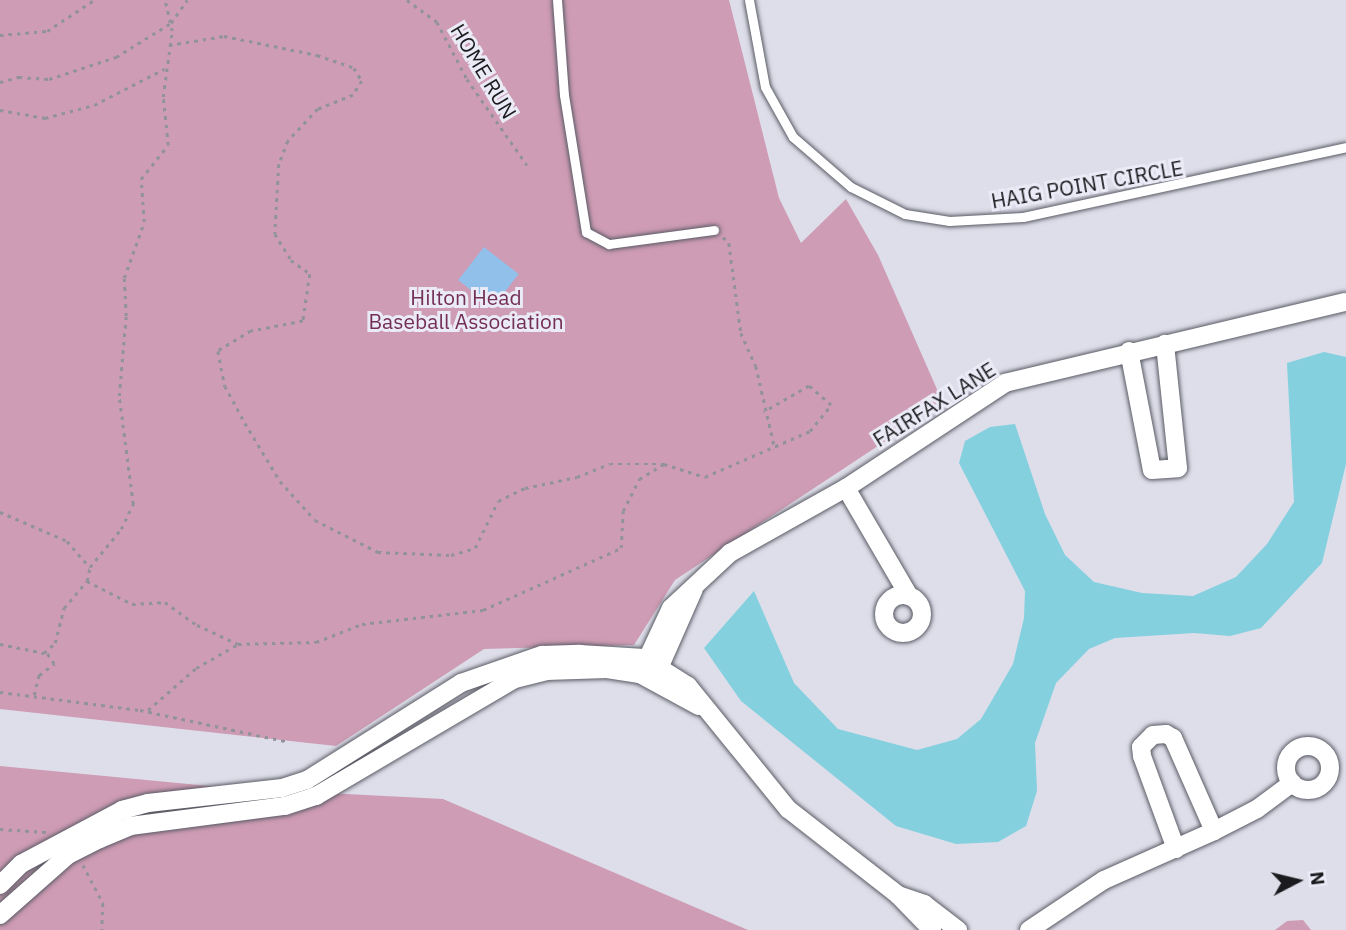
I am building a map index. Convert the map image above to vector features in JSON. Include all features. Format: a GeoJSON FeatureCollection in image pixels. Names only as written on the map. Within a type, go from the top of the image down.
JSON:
{"type":"FeatureCollection","features":[{"type":"Feature","properties":{"kind":"street","name":"FAIRFAX LANE"},"geometry":{"type":"LineString","coordinates":[[649,670],[697,581],[730,554],[846,488],[1004,383],[1129,351],[1346,303]]}},
{"type":"Feature","properties":{"kind":"street"},"geometry":{"type":"LineString","coordinates":[[1129,351],[1152,470],[1178,468],[1165,344]]}},
{"type":"Feature","properties":{"kind":"street"},"geometry":{"type":"LineString","coordinates":[[846,488],[909,596]]}},
{"type":"Feature","properties":{"kind":"street"},"geometry":{"type":"LineString","coordinates":[[0,915],[74,852],[131,826],[285,806],[316,796],[461,683],[502,666],[542,655],[649,670],[702,707],[788,809],[898,895],[932,930]]}},
{"type":"Feature","properties":{"kind":"street"},"geometry":{"type":"LineString","coordinates":[[1176,849],[1142,756],[1142,747],[1153,735],[1166,734],[1173,738],[1214,831]]}},
{"type":"Feature","properties":{"kind":"street"},"geometry":{"type":"LineString","coordinates":[[0,885],[21,864],[122,810],[148,803],[282,788],[349,768]]}},
{"type":"Feature","properties":{"kind":"street"},"geometry":{"type":"LineString","coordinates":[[1029,930],[1104,880],[1176,849],[1257,809],[1292,783]]}},
{"type":"Feature","properties":{"kind":"street"},"geometry":{"type":"LineString","coordinates":[[898,895],[924,904],[958,930]]}},
{"type":"Feature","properties":{"kind":"lane"},"geometry":{"type":"LineString","coordinates":[[557,0],[564,95],[586,232],[609,244],[714,230]]}},
{"type":"Feature","properties":{"kind":"lane","name":"HAIG POINT CIRCLE"},"geometry":{"type":"LineString","coordinates":[[748,0],[765,87],[793,137],[851,187],[905,214],[949,221],[1023,217],[1346,147]]}},
{"type":"Feature","properties":{"kind":"path"},"geometry":{"type":"LineString","coordinates":[[0,35],[47,31],[94,0]]}},
{"type":"Feature","properties":{"kind":"path"},"geometry":{"type":"LineString","coordinates":[[0,643],[15,650],[46,652],[55,643],[64,608],[87,581],[90,567],[121,529],[133,504],[119,396],[126,316],[124,278],[144,222],[141,179],[169,145],[164,69],[171,23],[165,0]]}},
{"type":"Feature","properties":{"kind":"path"},"geometry":{"type":"LineString","coordinates":[[0,82],[19,77],[49,79],[117,57],[171,23],[187,0]]}},
{"type":"Feature","properties":{"kind":"path","name":"HOME RUN"},"geometry":{"type":"LineString","coordinates":[[407,0],[437,22],[467,79],[527,164]]}},
{"type":"Feature","properties":{"kind":"path"},"geometry":{"type":"LineString","coordinates":[[169,45],[224,36],[317,55],[354,68],[362,81],[353,95],[318,109],[288,141],[279,164],[275,234],[291,260],[310,274],[303,321],[251,331],[218,351],[225,386],[245,423],[280,481],[315,520],[378,552],[452,555],[475,548],[498,501],[526,488],[577,477],[610,464],[664,464],[705,477],[775,449],[810,431],[831,405],[809,386],[765,411]]}},
{"type":"Feature","properties":{"kind":"path"},"geometry":{"type":"LineString","coordinates":[[0,110],[45,118],[94,105],[164,69]]}},
{"type":"Feature","properties":{"kind":"path"},"geometry":{"type":"LineString","coordinates":[[714,230],[729,243],[741,332],[756,366],[775,449]]}},
{"type":"Feature","properties":{"kind":"path"},"geometry":{"type":"LineString","coordinates":[[87,581],[132,604],[165,602],[197,625],[238,644],[316,642],[362,624],[483,610],[621,548],[623,511],[639,479],[664,464]]}},
{"type":"Feature","properties":{"kind":"path"},"geometry":{"type":"LineString","coordinates":[[0,512],[67,541],[90,567]]}},
{"type":"Feature","properties":{"kind":"path"},"geometry":{"type":"LineString","coordinates":[[146,711],[196,668],[238,644]]}},
{"type":"Feature","properties":{"kind":"path"},"geometry":{"type":"LineString","coordinates":[[34,695],[39,675],[54,664],[46,652]]}},
{"type":"Feature","properties":{"kind":"path"},"geometry":{"type":"LineString","coordinates":[[0,692],[146,711],[289,742]]}},
{"type":"Feature","properties":{"kind":"path"},"geometry":{"type":"LineString","coordinates":[[74,852],[100,891],[102,930]]}},
{"type":"Feature","properties":{"kind":"green space","name":"Hilton Head Baseball Association"},"geometry":{"type":"Polygon","coordinates":[[[0,0],[729,0],[779,198],[801,243],[846,199],[878,255],[943,403],[675,580],[634,645],[484,649],[336,746],[0,709],[0,0]]]}},
{"type":"Feature","properties":{"kind":"green space"},"geometry":{"type":"Polygon","coordinates":[[[0,766],[230,788],[443,799],[748,930],[0,930],[0,766]]]}},
{"type":"Feature","properties":{"kind":"green space"},"geometry":{"type":"Polygon","coordinates":[[[1303,920],[1311,930],[1275,930],[1287,921],[1303,920]]]}},
{"type":"Feature","properties":{"kind":"water"},"geometry":{"type":"Polygon","coordinates":[[[1324,352],[1346,357],[1346,464],[1322,563],[1261,628],[1230,636],[1194,633],[1115,638],[1089,649],[1056,683],[1035,743],[1037,791],[1026,826],[998,842],[956,844],[896,826],[741,701],[704,648],[754,591],[794,683],[838,729],[917,750],[957,739],[981,719],[1013,664],[1024,618],[1025,591],[959,463],[965,441],[990,427],[1015,424],[1045,514],[1065,555],[1094,582],[1142,593],[1193,596],[1236,577],[1267,544],[1294,502],[1287,363],[1324,352]]]}},
{"type":"Feature","properties":{"kind":"building"},"geometry":{"type":"Polygon","coordinates":[[[484,247],[519,274],[493,307],[458,280],[484,247]]]}}]}
